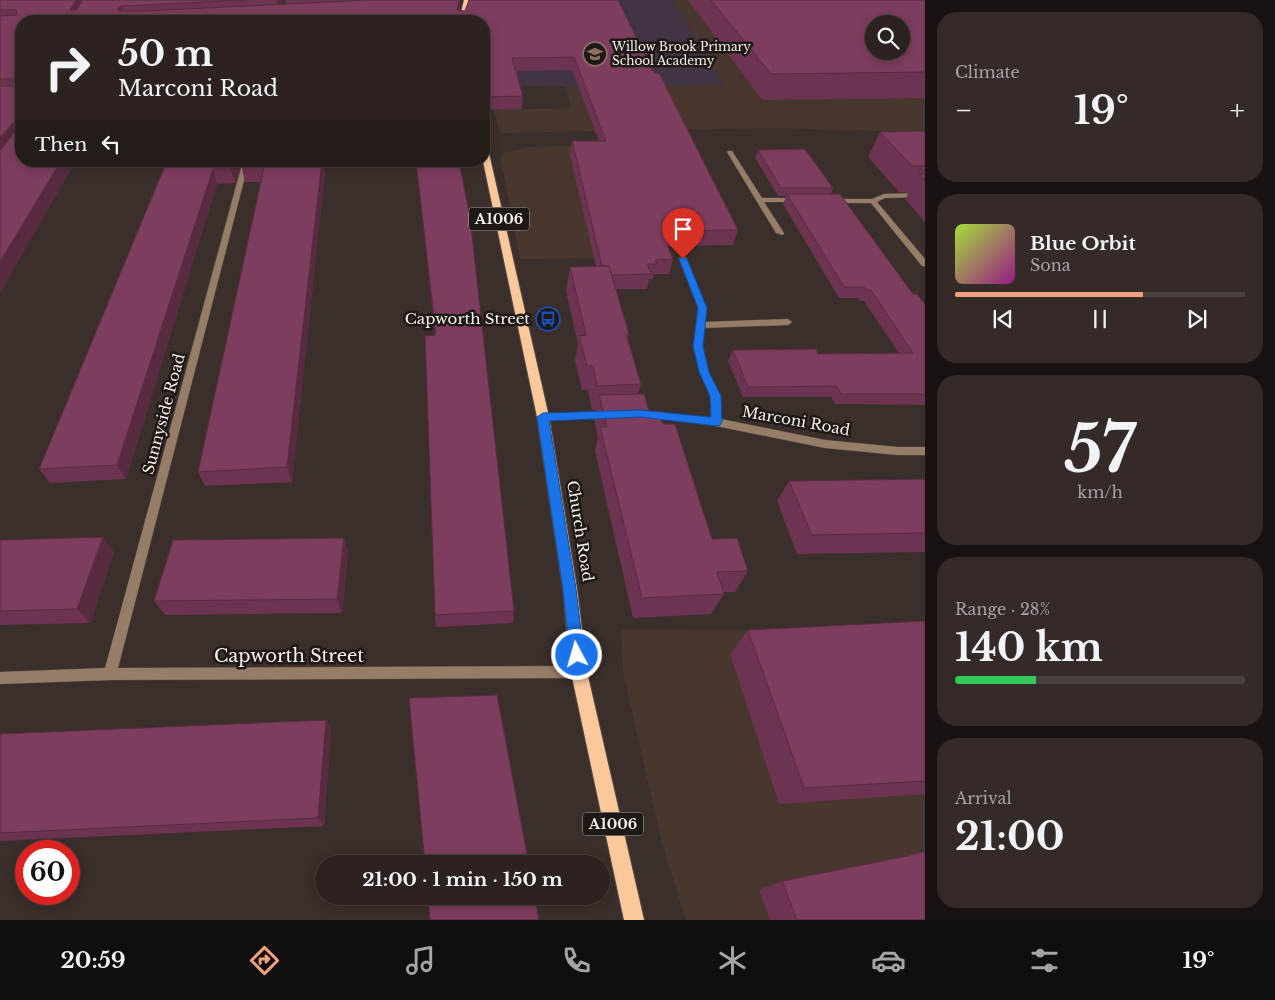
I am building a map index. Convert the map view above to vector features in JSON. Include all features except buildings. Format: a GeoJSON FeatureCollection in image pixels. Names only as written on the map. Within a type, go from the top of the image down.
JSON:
{"type":"FeatureCollection","features":[{"type":"Feature","properties":{"kind":"main road","name":"Church Road"},"geometry":{"type":"LineString","coordinates":[[488,167],[543,417],[570,589],[578,672],[634,920]]}},
{"type":"Feature","properties":{"kind":"street"},"geometry":{"type":"LineString","coordinates":[[730,152],[780,233]]}},
{"type":"Feature","properties":{"kind":"street","name":"Sunnyside Road"},"geometry":{"type":"LineString","coordinates":[[110,674],[244,167]]}},
{"type":"Feature","properties":{"kind":"street"},"geometry":{"type":"LineString","coordinates":[[825,201],[873,201],[884,196],[925,195]]}},
{"type":"Feature","properties":{"kind":"street"},"geometry":{"type":"LineString","coordinates":[[759,200],[806,200]]}},
{"type":"Feature","properties":{"kind":"street"},"geometry":{"type":"LineString","coordinates":[[873,201],[925,264]]}},
{"type":"Feature","properties":{"kind":"street"},"geometry":{"type":"LineString","coordinates":[[683,259],[702,308],[698,346],[704,372],[715,396],[716,422]]}},
{"type":"Feature","properties":{"kind":"street"},"geometry":{"type":"LineString","coordinates":[[699,326],[788,322]]}},
{"type":"Feature","properties":{"kind":"street"},"geometry":{"type":"LineString","coordinates":[[543,417],[622,414]]}},
{"type":"Feature","properties":{"kind":"street","name":"Marconi Road"},"geometry":{"type":"LineString","coordinates":[[640,414],[716,422],[825,444],[897,451],[925,451]]}},
{"type":"Feature","properties":{"kind":"street","name":"Capworth Street"},"geometry":{"type":"LineString","coordinates":[[0,678],[110,674],[578,672]]}},
{"type":"Feature","properties":{"kind":"shaded area","name":"Willow Brook Primary School Academy"},"geometry":{"type":"Polygon","coordinates":[[[555,0],[673,0],[724,85],[578,87],[490,85],[490,18],[555,0]]]}},
{"type":"Feature","properties":{"kind":"shaded area"},"geometry":{"type":"Polygon","coordinates":[[[673,0],[925,0],[925,134],[922,132],[774,128],[501,133],[493,110],[571,108],[565,87],[724,85],[673,0]]]}},
{"type":"Feature","properties":{"kind":"shaded area"},"geometry":{"type":"Polygon","coordinates":[[[624,144],[602,258],[520,259],[501,161],[502,153],[529,147],[624,144]]]}},
{"type":"Feature","properties":{"kind":"shaded area"},"geometry":{"type":"Polygon","coordinates":[[[621,630],[925,631],[925,920],[686,920],[662,844],[623,672],[621,630]]]}},
{"type":"Feature","properties":{"kind":"place","name":"Willow Brook Primary School Academy"},"geometry":{"type":"Point","coordinates":[595,54]}},
{"type":"Feature","properties":{"kind":"place","name":"Capworth Street"},"geometry":{"type":"Point","coordinates":[548,319]}},
{"type":"Feature","properties":{"kind":"route"},"geometry":{"type":"LineString","coordinates":[[577,655],[570,589],[543,417],[640,414],[716,422],[715,396],[704,372],[698,346],[702,308],[683,259]]}}]}
